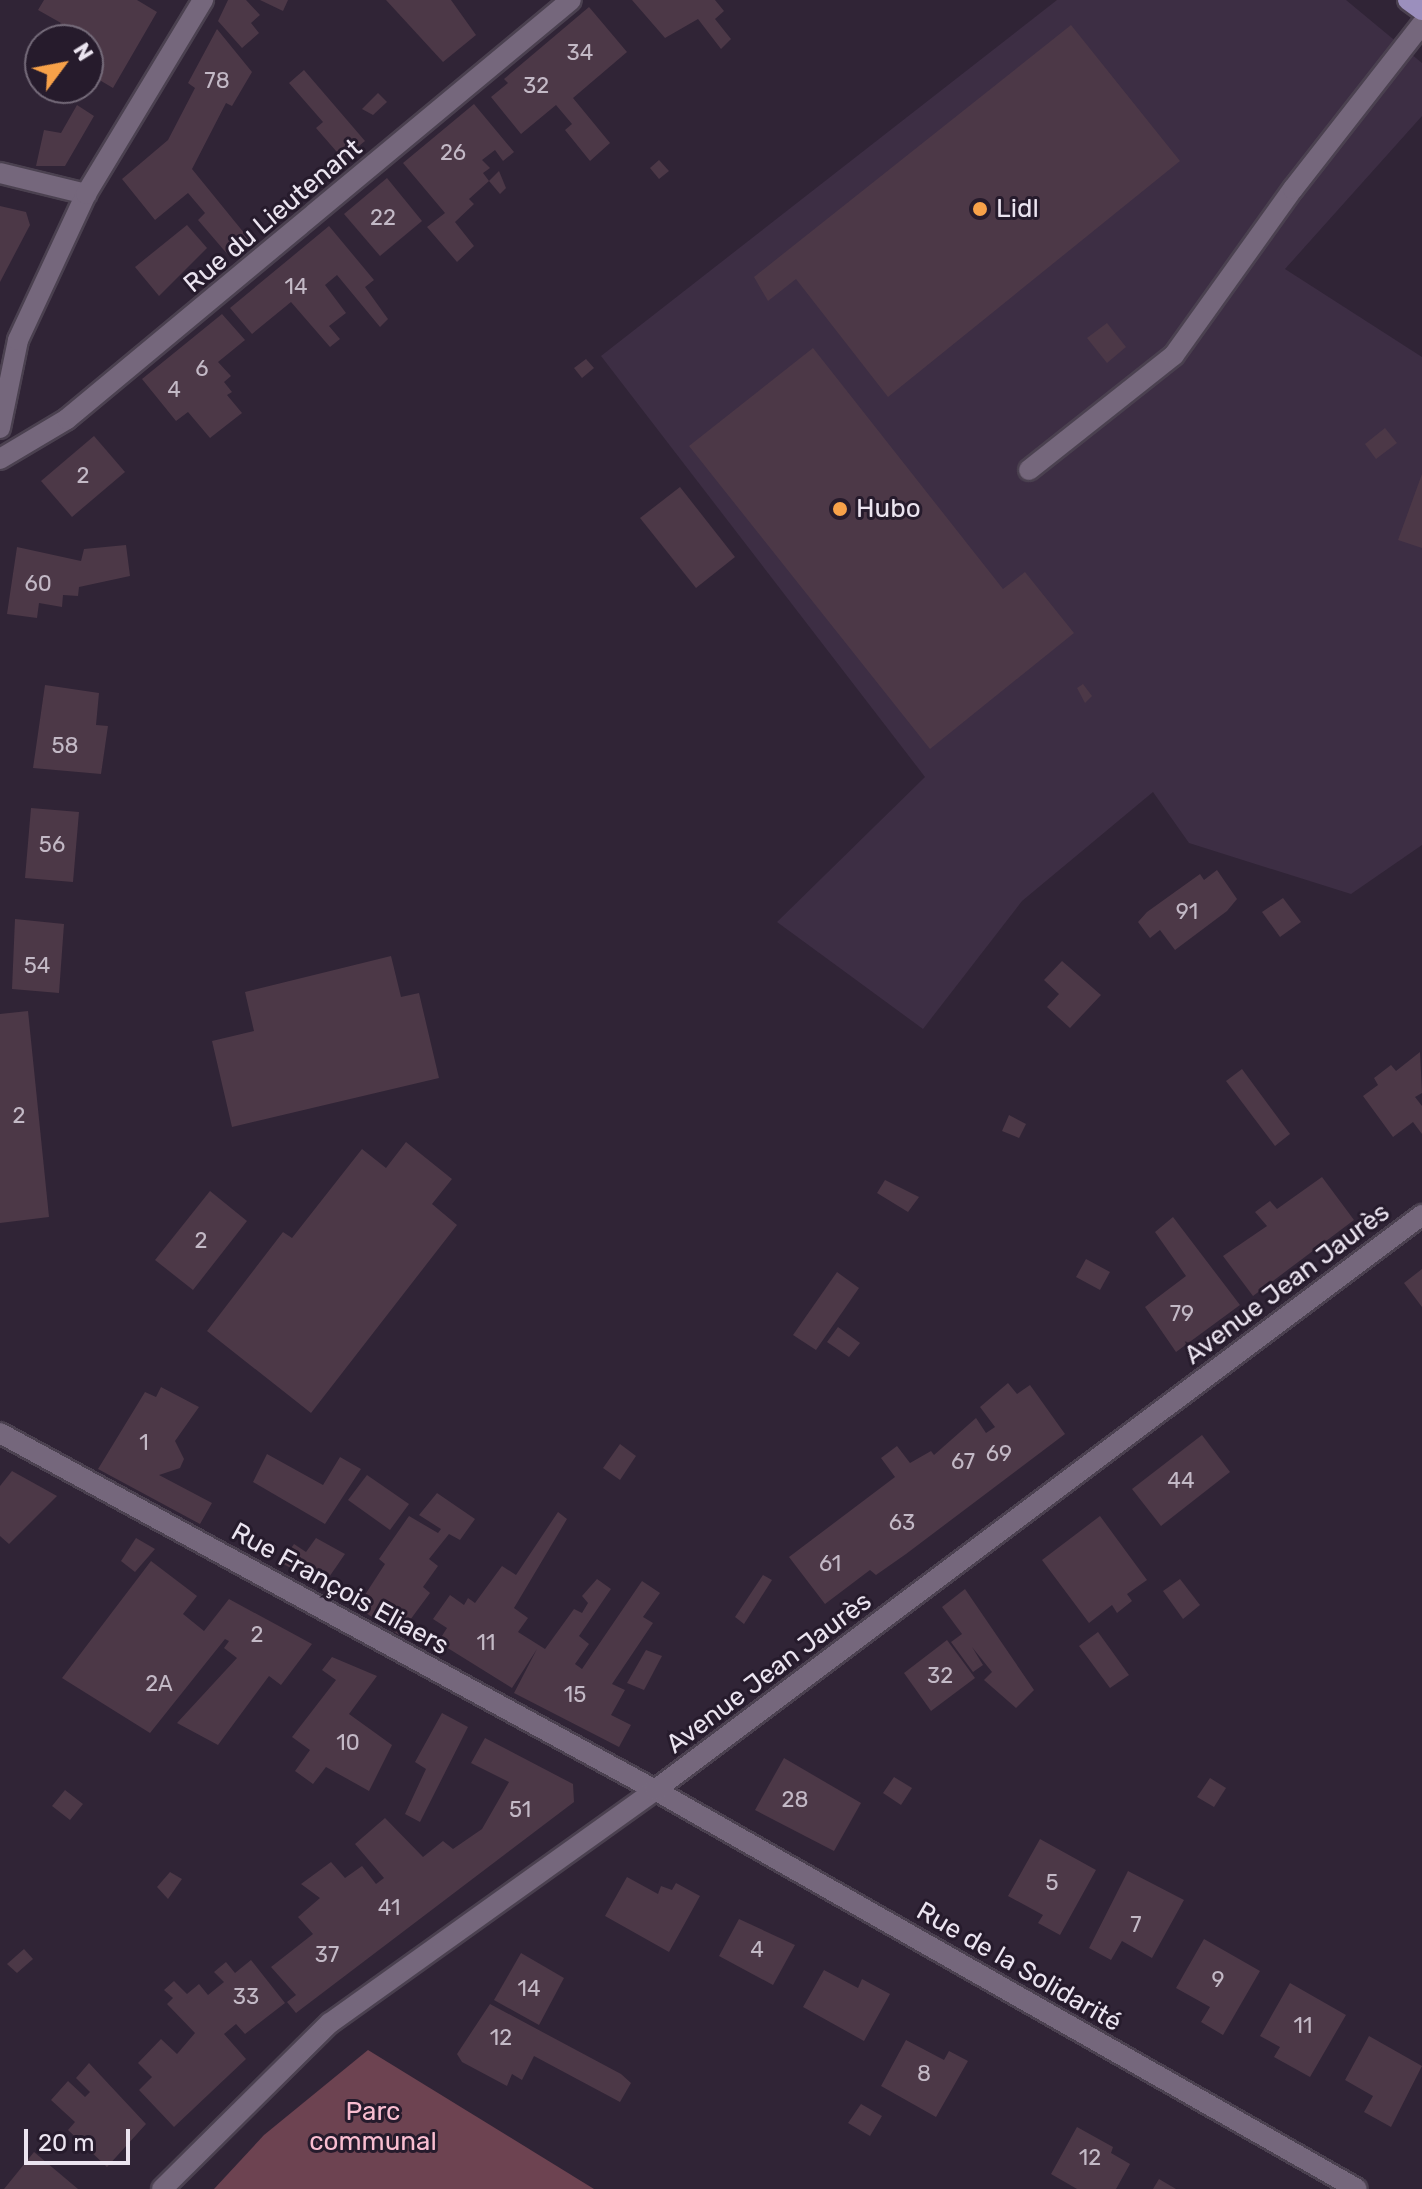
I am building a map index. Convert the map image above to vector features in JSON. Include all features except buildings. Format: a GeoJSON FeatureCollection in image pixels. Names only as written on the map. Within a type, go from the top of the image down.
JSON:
{"type":"FeatureCollection","features":[{"type":"Feature","properties":{"kind":"main road"},"geometry":{"type":"LineString","coordinates":[[1408,0],[1422,10]]}},
{"type":"Feature","properties":{"kind":"street"},"geometry":{"type":"LineString","coordinates":[[0,428],[18,340],[86,194],[203,0]]}},
{"type":"Feature","properties":{"kind":"street","name":"Rue du Lieutenant"},"geometry":{"type":"LineString","coordinates":[[0,459],[67,419],[571,0]]}},
{"type":"Feature","properties":{"kind":"street"},"geometry":{"type":"LineString","coordinates":[[1029,470],[1174,355],[1293,189],[1422,24]]}},
{"type":"Feature","properties":{"kind":"street"},"geometry":{"type":"LineString","coordinates":[[0,173],[86,194]]}},
{"type":"Feature","properties":{"kind":"street","name":"Avenue Jean Jaurès"},"geometry":{"type":"LineString","coordinates":[[162,2189],[330,2023],[655,1790],[1422,1215]]}},
{"type":"Feature","properties":{"kind":"street","name":"Rue François Eliaers"},"geometry":{"type":"LineString","coordinates":[[0,1433],[655,1790]]}},
{"type":"Feature","properties":{"kind":"street","name":"Rue de la Solidarité"},"geometry":{"type":"LineString","coordinates":[[655,1790],[1357,2189]]}},
{"type":"Feature","properties":{"kind":"shaded area"},"geometry":{"type":"Polygon","coordinates":[[[1057,0],[1346,0],[1422,63],[1422,116],[1285,269],[1422,357],[1422,845],[1351,894],[1189,843],[1153,792],[1022,901],[923,1029],[777,922],[925,777],[601,356],[1057,0]]]}},
{"type":"Feature","properties":{"kind":"green space","name":"Parc communal"},"geometry":{"type":"Polygon","coordinates":[[[368,2050],[594,2189],[214,2189],[264,2135],[368,2050]]]}},
{"type":"Feature","properties":{"kind":"place","name":"Lidl"},"geometry":{"type":"Point","coordinates":[980,209]}},
{"type":"Feature","properties":{"kind":"place","name":"Hubo"},"geometry":{"type":"Point","coordinates":[840,509]}}]}
